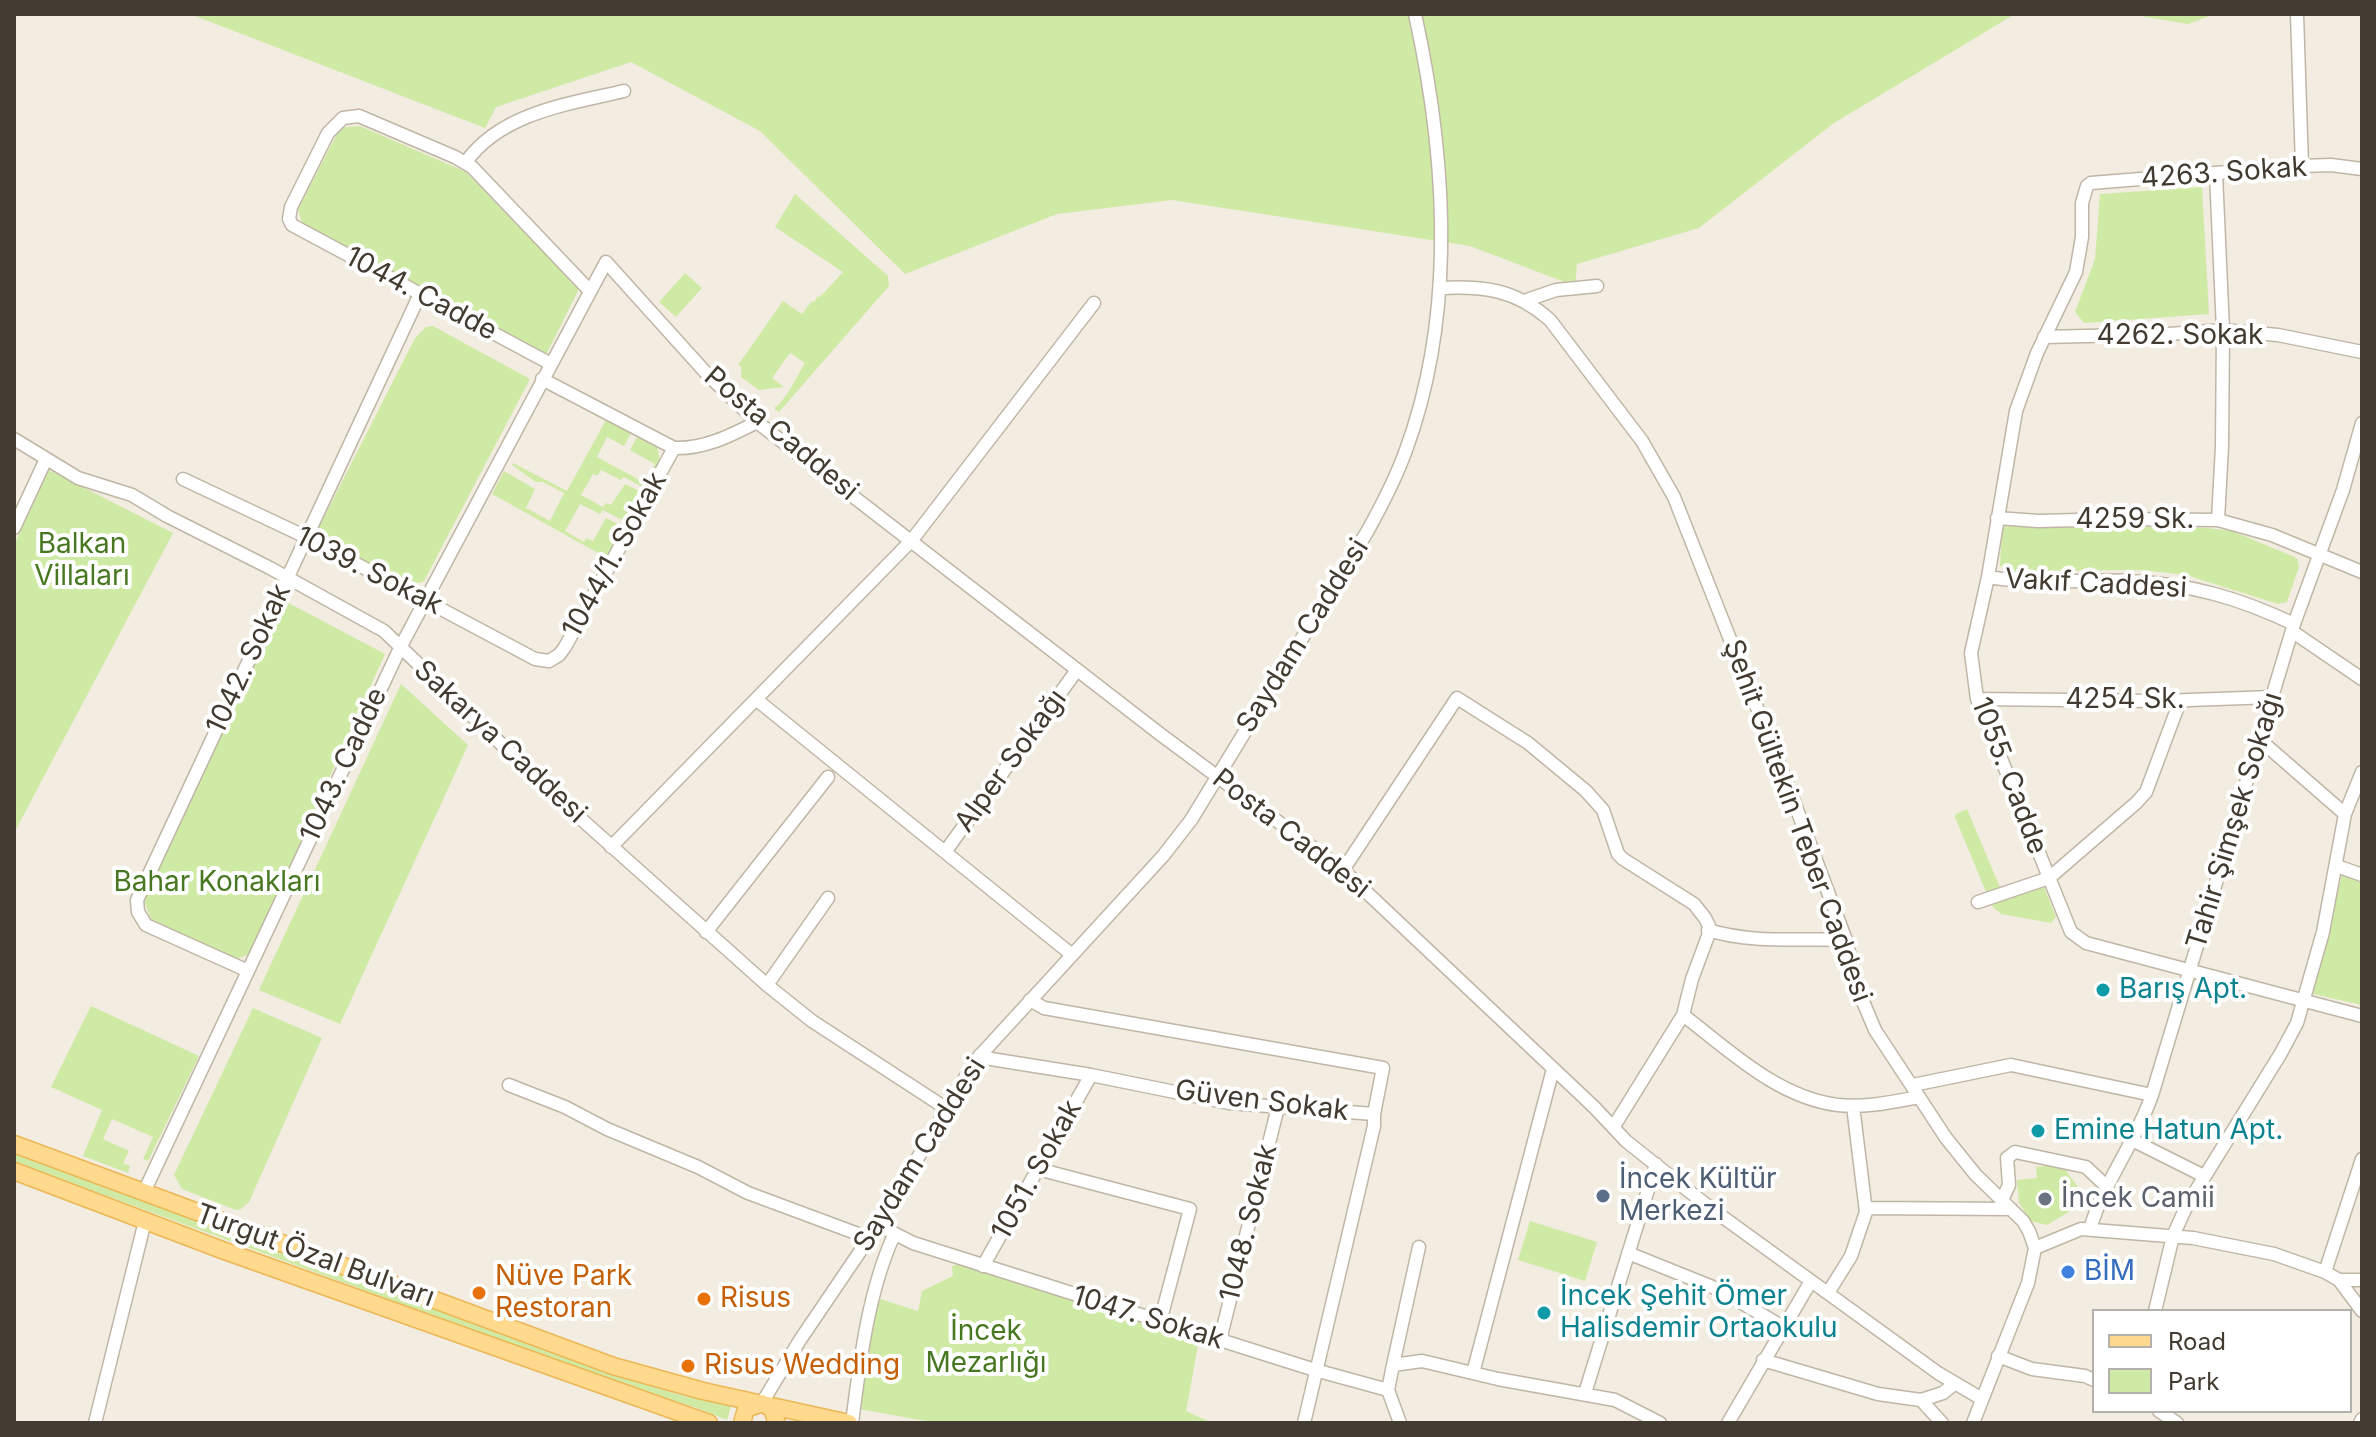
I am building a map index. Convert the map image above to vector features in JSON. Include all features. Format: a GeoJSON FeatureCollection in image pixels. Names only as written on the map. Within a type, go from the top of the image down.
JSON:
{"type":"FeatureCollection","features":[{"type":"Feature","properties":{"kind":"main road","name":"Turgut Özal Bulvarı"},"geometry":{"type":"LineString","coordinates":[[14,1144],[613,1366],[667,1383],[850,1423]]}},
{"type":"Feature","properties":{"kind":"main road","name":"Turgut Özal Bulvarı"},"geometry":{"type":"LineString","coordinates":[[14,1171],[709,1423]]}},
{"type":"Feature","properties":{"kind":"main road"},"geometry":{"type":"LineString","coordinates":[[742,1423],[746,1409],[762,1403],[772,1409],[777,1423]]}},
{"type":"Feature","properties":{"kind":"street","name":"Saydam Caddesi"},"geometry":{"type":"LineString","coordinates":[[762,1403],[800,1340],[878,1225],[980,1055],[1170,847],[1191,820],[1367,532],[1399,469],[1423,395],[1440,288],[1436,133],[1415,14]]}},
{"type":"Feature","properties":{"kind":"street"},"geometry":{"type":"LineString","coordinates":[[2297,14],[2302,166]]}},
{"type":"Feature","properties":{"kind":"street"},"geometry":{"type":"LineString","coordinates":[[589,290],[466,162],[483,141],[528,116],[624,91]]}},
{"type":"Feature","properties":{"kind":"street","name":"1044. Cadde"},"geometry":{"type":"LineString","coordinates":[[466,162],[359,116],[351,117],[335,124],[328,133],[291,207],[289,219],[292,225],[551,364]]}},
{"type":"Feature","properties":{"kind":"street","name":"4263. Sokak"},"geometry":{"type":"LineString","coordinates":[[2087,186],[2091,183],[2302,166],[2331,165],[2362,169]]}},
{"type":"Feature","properties":{"kind":"street"},"geometry":{"type":"LineString","coordinates":[[2216,174],[2223,330],[2218,520]]}},
{"type":"Feature","properties":{"kind":"street","name":"1055. Cadde"},"geometry":{"type":"LineString","coordinates":[[2087,186],[2082,203],[2081,256],[2067,293],[2044,337],[2016,411],[1988,577],[1971,653],[1977,699],[2071,932],[2078,938],[2086,943],[2362,1016]]}},
{"type":"Feature","properties":{"kind":"street","name":"1043. Cadde"},"geometry":{"type":"LineString","coordinates":[[144,1192],[401,646],[606,262]]}},
{"type":"Feature","properties":{"kind":"street","name":"Posta Caddesi"},"geometry":{"type":"LineString","coordinates":[[606,262],[707,374],[757,422],[1077,670],[1343,870],[1614,1126],[1626,1141],[1709,1207],[1811,1281],[1954,1384],[1982,1399]]}},
{"type":"Feature","properties":{"kind":"street"},"geometry":{"type":"LineString","coordinates":[[1524,301],[1556,290],[1597,286]]}},
{"type":"Feature","properties":{"kind":"street","name":"Şehit Gültekin Teber Caddesi"},"geometry":{"type":"LineString","coordinates":[[1440,288],[1491,288],[1524,301],[1550,320],[1642,441],[1674,497],[1793,799],[1846,940],[1859,992],[1875,1030],[1946,1138],[2029,1231],[2035,1248]]}},
{"type":"Feature","properties":{"kind":"street","name":"1042. Sokak"},"geometry":{"type":"LineString","coordinates":[[246,970],[146,925],[136,906],[420,294]]}},
{"type":"Feature","properties":{"kind":"street"},"geometry":{"type":"LineString","coordinates":[[611,847],[912,540],[1094,303]]}},
{"type":"Feature","properties":{"kind":"street","name":"4262. Sokak"},"geometry":{"type":"LineString","coordinates":[[2044,337],[2223,330],[2278,335],[2362,352]]}},
{"type":"Feature","properties":{"kind":"street"},"geometry":{"type":"LineString","coordinates":[[542,379],[674,448],[705,445],[757,422]]}},
{"type":"Feature","properties":{"kind":"street","name":"Tahir Şimşek Sokağı"},"geometry":{"type":"LineString","coordinates":[[2090,1229],[2106,1186],[2134,1141],[2152,1095],[2294,628],[2362,429]]}},
{"type":"Feature","properties":{"kind":"street","name":"Sakarya Caddesi"},"geometry":{"type":"LineString","coordinates":[[14,439],[87,482],[132,495],[370,623],[401,646],[458,704],[611,847],[767,985],[812,1021],[947,1109]]}},
{"type":"Feature","properties":{"kind":"street","name":"1044/1. Sokak"},"geometry":{"type":"LineString","coordinates":[[554,659],[565,647],[674,448]]}},
{"type":"Feature","properties":{"kind":"street"},"geometry":{"type":"LineString","coordinates":[[14,528],[46,459]]}},
{"type":"Feature","properties":{"kind":"street","name":"1039. Sokak"},"geometry":{"type":"LineString","coordinates":[[183,479],[306,537],[535,659],[554,659]]}},
{"type":"Feature","properties":{"kind":"street","name":"4259 Sk."},"geometry":{"type":"LineString","coordinates":[[1997,518],[2038,521],[2218,520],[2272,535],[2362,572]]}},
{"type":"Feature","properties":{"kind":"street","name":"Vakıf Caddesi"},"geometry":{"type":"LineString","coordinates":[[1988,577],[2020,582],[2130,581],[2184,587],[2250,603],[2294,628],[2362,679]]}},
{"type":"Feature","properties":{"kind":"street","name":"Alper Sokağı"},"geometry":{"type":"LineString","coordinates":[[945,852],[1077,670]]}},
{"type":"Feature","properties":{"kind":"street","name":"4254 Sk."},"geometry":{"type":"LineString","coordinates":[[1977,699],[2180,701],[2273,697]]}},
{"type":"Feature","properties":{"kind":"street"},"geometry":{"type":"LineString","coordinates":[[1343,870],[1457,698],[1528,743],[1586,791],[1603,810],[1618,854],[1634,868],[1694,904],[1705,918],[1708,930],[1707,944],[1692,979],[1683,1015],[1614,1126]]}},
{"type":"Feature","properties":{"kind":"street"},"geometry":{"type":"LineString","coordinates":[[757,700],[1071,954]]}},
{"type":"Feature","properties":{"kind":"street"},"geometry":{"type":"LineString","coordinates":[[1978,902],[2049,878],[2146,792],[2180,701]]}},
{"type":"Feature","properties":{"kind":"street"},"geometry":{"type":"LineString","coordinates":[[2260,740],[2345,814]]}},
{"type":"Feature","properties":{"kind":"street"},"geometry":{"type":"LineString","coordinates":[[2155,1309],[2173,1236],[2204,1176],[2290,1038],[2304,1002],[2337,866],[2345,814],[2362,772]]}},
{"type":"Feature","properties":{"kind":"street"},"geometry":{"type":"LineString","coordinates":[[706,932],[828,777]]}},
{"type":"Feature","properties":{"kind":"street"},"geometry":{"type":"LineString","coordinates":[[2337,866],[2362,875]]}},
{"type":"Feature","properties":{"kind":"street"},"geometry":{"type":"LineString","coordinates":[[767,985],[828,898]]}},
{"type":"Feature","properties":{"kind":"street"},"geometry":{"type":"LineString","coordinates":[[1708,930],[1734,938],[1769,941],[1809,938],[1846,940]]}},
{"type":"Feature","properties":{"kind":"street"},"geometry":{"type":"LineString","coordinates":[[1030,1000],[1044,1008],[1383,1068],[1374,1114]]}},
{"type":"Feature","properties":{"kind":"street"},"geometry":{"type":"LineString","coordinates":[[1683,1015],[1743,1061],[1786,1088],[1822,1102],[1853,1106],[2011,1065],[2152,1095]]}},
{"type":"Feature","properties":{"kind":"street","name":"Güven Sokak"},"geometry":{"type":"LineString","coordinates":[[980,1055],[1229,1103],[1374,1114],[1374,1126],[1304,1423]]}},
{"type":"Feature","properties":{"kind":"street"},"geometry":{"type":"LineString","coordinates":[[1473,1373],[1553,1069]]}},
{"type":"Feature","properties":{"kind":"street","name":"1051. Sokak"},"geometry":{"type":"LineString","coordinates":[[983,1266],[1091,1075]]}},
{"type":"Feature","properties":{"kind":"street"},"geometry":{"type":"LineString","coordinates":[[509,1085],[698,1167],[748,1193],[869,1238]]}},
{"type":"Feature","properties":{"kind":"street"},"geometry":{"type":"LineString","coordinates":[[1828,1293],[1851,1256],[1867,1208],[1853,1106]]}},
{"type":"Feature","properties":{"kind":"street","name":"1048. Sokak"},"geometry":{"type":"LineString","coordinates":[[1220,1340],[1278,1107]]}},
{"type":"Feature","properties":{"kind":"street"},"geometry":{"type":"LineString","coordinates":[[2134,1141],[2204,1176]]}},
{"type":"Feature","properties":{"kind":"street"},"geometry":{"type":"LineString","coordinates":[[1867,1208],[2007,1205],[2007,1158],[2015,1152],[2086,1167],[2106,1186]]}},
{"type":"Feature","properties":{"kind":"street"},"geometry":{"type":"LineString","coordinates":[[2325,1272],[2362,1159]]}},
{"type":"Feature","properties":{"kind":"street"},"geometry":{"type":"LineString","coordinates":[[1585,1393],[1656,1164]]}},
{"type":"Feature","properties":{"kind":"street"},"geometry":{"type":"LineString","coordinates":[[1038,1169],[1190,1209],[1160,1322]]}},
{"type":"Feature","properties":{"kind":"street"},"geometry":{"type":"LineString","coordinates":[[95,1423],[145,1221]]}},
{"type":"Feature","properties":{"kind":"street","name":"1047. Sokak"},"geometry":{"type":"LineString","coordinates":[[878,1225],[894,1235],[983,1266],[1388,1390]]}},
{"type":"Feature","properties":{"kind":"street"},"geometry":{"type":"LineString","coordinates":[[1973,1423],[2028,1283],[2035,1248],[2071,1232],[2090,1229],[2173,1236],[2274,1254],[2339,1280],[2362,1311]]}},
{"type":"Feature","properties":{"kind":"street","name":"Saydam Caddesi"},"geometry":{"type":"LineString","coordinates":[[850,1423],[871,1312],[883,1263],[894,1235]]}},
{"type":"Feature","properties":{"kind":"street"},"geometry":{"type":"LineString","coordinates":[[1400,1423],[1388,1390],[1419,1247]]}},
{"type":"Feature","properties":{"kind":"street"},"geometry":{"type":"LineString","coordinates":[[1628,1253],[1720,1290],[1783,1327]]}},
{"type":"Feature","properties":{"kind":"street"},"geometry":{"type":"LineString","coordinates":[[2339,1280],[2362,1280]]}},
{"type":"Feature","properties":{"kind":"street"},"geometry":{"type":"LineString","coordinates":[[1728,1423],[1811,1281]]}},
{"type":"Feature","properties":{"kind":"street"},"geometry":{"type":"LineString","coordinates":[[1998,1356],[2032,1369],[2092,1379]]}},
{"type":"Feature","properties":{"kind":"street"},"geometry":{"type":"LineString","coordinates":[[1763,1360],[1878,1394],[1921,1400],[1943,1393],[1954,1384]]}},
{"type":"Feature","properties":{"kind":"street"},"geometry":{"type":"LineString","coordinates":[[1393,1365],[1422,1361],[1585,1393],[1615,1400],[1660,1423]]}},
{"type":"Feature","properties":{"kind":"street"},"geometry":{"type":"LineString","coordinates":[[1921,1400],[1942,1423]]}},
{"type":"Feature","properties":{"kind":"green space"},"geometry":{"type":"Polygon","coordinates":[[[190,14],[2015,14],[1834,123],[1699,228],[1577,264],[1575,286],[1470,246],[1172,200],[1057,214],[905,274],[760,131],[631,62],[496,107],[485,128],[190,14]]]}},
{"type":"Feature","properties":{"kind":"green space"},"geometry":{"type":"Polygon","coordinates":[[[2129,14],[2215,14],[2188,24],[2129,14]]]}},
{"type":"Feature","properties":{"kind":"green space"},"geometry":{"type":"Polygon","coordinates":[[[360,126],[466,172],[579,289],[545,357],[302,223],[298,209],[338,132],[345,127],[360,126]]]}},
{"type":"Feature","properties":{"kind":"green space"},"geometry":{"type":"Polygon","coordinates":[[[2202,187],[2209,314],[2084,323],[2075,312],[2095,259],[2100,194],[2202,187]]]}},
{"type":"Feature","properties":{"kind":"green space"},"geometry":{"type":"Polygon","coordinates":[[[795,194],[888,276],[889,286],[779,412],[774,408],[787,394],[805,363],[790,353],[772,378],[784,387],[759,390],[741,377],[741,367],[738,365],[783,301],[802,314],[843,272],[775,227],[795,194]]]}},
{"type":"Feature","properties":{"kind":"green space"},"geometry":{"type":"Polygon","coordinates":[[[685,273],[702,288],[676,317],[659,302],[685,273]]]}},
{"type":"Feature","properties":{"kind":"green space"},"geometry":{"type":"Polygon","coordinates":[[[433,326],[530,379],[424,581],[409,586],[315,535],[415,338],[426,327],[433,326]]]}},
{"type":"Feature","properties":{"kind":"green space"},"geometry":{"type":"Polygon","coordinates":[[[606,420],[631,433],[624,446],[607,437],[597,457],[645,483],[655,464],[630,450],[637,437],[657,447],[660,461],[646,489],[624,477],[621,480],[601,470],[597,476],[593,474],[581,495],[603,507],[606,503],[611,505],[625,484],[643,493],[628,523],[603,510],[600,514],[580,504],[565,531],[584,542],[586,538],[593,541],[606,518],[625,528],[609,559],[492,494],[504,471],[535,489],[526,508],[550,521],[564,493],[543,482],[536,482],[513,463],[567,491],[606,420]]]}},
{"type":"Feature","properties":{"kind":"green space","name":"Balkan Villaları"},"geometry":{"type":"Polygon","coordinates":[[[49,470],[173,533],[14,833],[14,545],[49,470]]]}},
{"type":"Feature","properties":{"kind":"green space"},"geometry":{"type":"Polygon","coordinates":[[[2013,524],[2232,531],[2297,558],[2299,567],[2287,602],[2278,604],[2186,575],[2142,570],[2010,571],[2000,566],[2002,528],[2013,524]]]}},
{"type":"Feature","properties":{"kind":"green space","name":"Bahar Konakları"},"geometry":{"type":"Polygon","coordinates":[[[283,600],[385,654],[250,954],[236,959],[151,919],[144,901],[283,600]]]}},
{"type":"Feature","properties":{"kind":"green space"},"geometry":{"type":"Polygon","coordinates":[[[401,684],[468,745],[340,1024],[259,990],[401,684]]]}},
{"type":"Feature","properties":{"kind":"green space"},"geometry":{"type":"Polygon","coordinates":[[[1967,809],[2001,890],[1986,892],[1955,817],[1967,809]]]}},
{"type":"Feature","properties":{"kind":"green space"},"geometry":{"type":"Polygon","coordinates":[[[2342,875],[2362,883],[2362,1005],[2313,994],[2342,875]]]}},
{"type":"Feature","properties":{"kind":"green space"},"geometry":{"type":"Polygon","coordinates":[[[2044,887],[2056,917],[2051,923],[2001,914],[1992,906],[1994,903],[2044,887]]]}},
{"type":"Feature","properties":{"kind":"green space"},"geometry":{"type":"Polygon","coordinates":[[[91,1006],[199,1056],[148,1161],[143,1159],[153,1137],[112,1119],[103,1139],[129,1151],[123,1163],[130,1166],[128,1173],[83,1156],[102,1110],[51,1087],[91,1006]]]}},
{"type":"Feature","properties":{"kind":"green space"},"geometry":{"type":"Polygon","coordinates":[[[253,1008],[322,1038],[249,1202],[236,1210],[182,1189],[174,1175],[253,1008]]]}},
{"type":"Feature","properties":{"kind":"green space"},"geometry":{"type":"Polygon","coordinates":[[[14,1153],[623,1378],[687,1397],[732,1403],[727,1420],[77,1185],[14,1161],[14,1153]]]}},
{"type":"Feature","properties":{"kind":"green space"},"geometry":{"type":"Polygon","coordinates":[[[2061,1164],[2078,1187],[2075,1208],[2047,1225],[2031,1221],[2019,1203],[2017,1180],[2037,1178],[2036,1167],[2061,1164]]]}},
{"type":"Feature","properties":{"kind":"green space"},"geometry":{"type":"Polygon","coordinates":[[[1530,1221],[1597,1242],[1585,1281],[1518,1260],[1530,1221]]]}},
{"type":"Feature","properties":{"kind":"green space","name":"İncek Mezarlığı"},"geometry":{"type":"Polygon","coordinates":[[[959,1262],[1199,1340],[1186,1411],[1212,1423],[937,1423],[859,1409],[868,1345],[880,1299],[918,1311],[922,1291],[953,1276],[952,1267],[959,1262]]]}},
{"type":"Feature","properties":{"kind":"place","name":"Barış Apt."},"geometry":{"type":"Point","coordinates":[2103,990]}},
{"type":"Feature","properties":{"kind":"place","name":"Emine Hatun Apt."},"geometry":{"type":"Point","coordinates":[2038,1131]}},
{"type":"Feature","properties":{"kind":"place","name":"İncek Kültür Merkezi"},"geometry":{"type":"Point","coordinates":[1603,1196]}},
{"type":"Feature","properties":{"kind":"place","name":"İncek Camii"},"geometry":{"type":"Point","coordinates":[2045,1199]}},
{"type":"Feature","properties":{"kind":"place","name":"BİM"},"geometry":{"type":"Point","coordinates":[2068,1272]}},
{"type":"Feature","properties":{"kind":"place","name":"Nüve Park Restoran"},"geometry":{"type":"Point","coordinates":[479,1293]}},
{"type":"Feature","properties":{"kind":"place","name":"Risus"},"geometry":{"type":"Point","coordinates":[704,1299]}},
{"type":"Feature","properties":{"kind":"place","name":"İncek Şehit Ömer Halisdemir Ortaokulu"},"geometry":{"type":"Point","coordinates":[1544,1313]}},
{"type":"Feature","properties":{"kind":"place","name":"Risus Wedding"},"geometry":{"type":"Point","coordinates":[688,1366]}}]}
